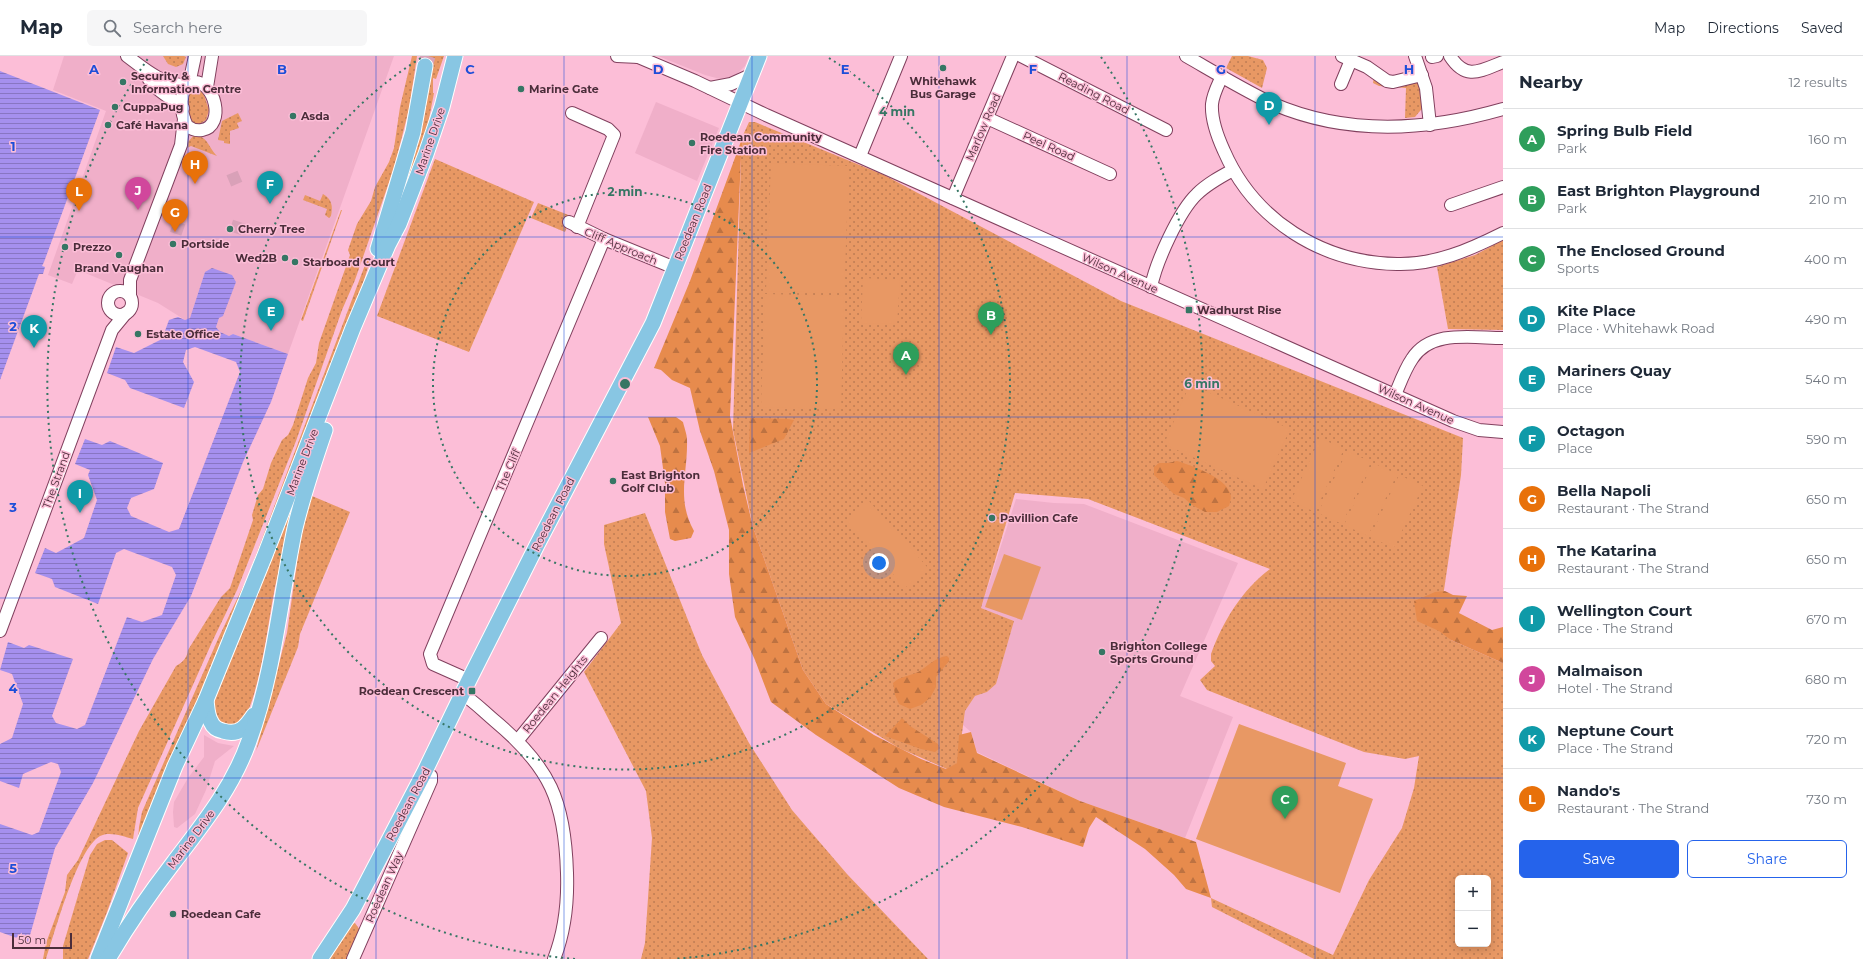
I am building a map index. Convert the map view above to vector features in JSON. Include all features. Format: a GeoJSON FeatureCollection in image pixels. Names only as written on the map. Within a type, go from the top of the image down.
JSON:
{"type":"FeatureCollection","features":[{"type":"Feature","properties":{"kind":"main road","name":"Marine Drive"},"geometry":{"type":"LineString","coordinates":[[98,959],[176,766],[206,700],[271,540],[354,328],[388,245],[399,224],[438,121],[454,56]]}},
{"type":"Feature","properties":{"kind":"main road","name":"Roedean Road"},"geometry":{"type":"LineString","coordinates":[[320,959],[353,908],[410,813],[424,773],[462,694],[560,501],[653,323],[759,56]]}},
{"type":"Feature","properties":{"kind":"main road"},"geometry":{"type":"LineString","coordinates":[[354,328],[355,318],[401,178],[414,132],[425,66]]}},
{"type":"Feature","properties":{"kind":"main road","name":"Marine Drive"},"geometry":{"type":"LineString","coordinates":[[108,959],[125,929],[209,817],[231,781],[249,742],[273,647],[295,528],[304,492],[335,403],[394,250],[399,224]]}},
{"type":"Feature","properties":{"kind":"main road","name":"Marine Drive"},"geometry":{"type":"LineString","coordinates":[[206,700],[208,716],[211,723],[220,730],[226,732],[233,733],[246,727],[258,710]]}},
{"type":"Feature","properties":{"kind":"street"},"geometry":{"type":"LineString","coordinates":[[127,56],[142,68],[173,84],[198,82],[207,87]]}},
{"type":"Feature","properties":{"kind":"street"},"geometry":{"type":"LineString","coordinates":[[125,294],[181,145],[183,93],[188,84],[195,56]]}},
{"type":"Feature","properties":{"kind":"street"},"geometry":{"type":"LineString","coordinates":[[142,68],[155,88],[172,99],[183,114],[188,127],[196,130],[204,130],[208,128],[214,117],[215,105],[207,87],[212,56]]}},
{"type":"Feature","properties":{"kind":"street"},"geometry":{"type":"LineString","coordinates":[[617,56],[637,57]]}},
{"type":"Feature","properties":{"kind":"street"},"geometry":{"type":"LineString","coordinates":[[860,156],[902,56]]}},
{"type":"Feature","properties":{"kind":"street","name":"Marlow Road"},"geometry":{"type":"LineString","coordinates":[[953,198],[1013,56]]}},
{"type":"Feature","properties":{"kind":"street","name":"Reading Road"},"geometry":{"type":"LineString","coordinates":[[1021,56],[1166,130]]}},
{"type":"Feature","properties":{"kind":"street"},"geometry":{"type":"LineString","coordinates":[[1186,56],[1272,103],[1324,120],[1348,124],[1386,127],[1430,125],[1503,109]]}},
{"type":"Feature","properties":{"kind":"street"},"geometry":{"type":"LineString","coordinates":[[1415,56],[1426,88],[1430,125]]}},
{"type":"Feature","properties":{"kind":"street"},"geometry":{"type":"LineString","coordinates":[[1450,56],[1460,68],[1466,72],[1480,71],[1503,62]]}},
{"type":"Feature","properties":{"kind":"street","name":"Wilson Avenue"},"geometry":{"type":"LineString","coordinates":[[637,57],[710,88],[1151,287],[1453,421],[1472,428],[1503,432]]}},
{"type":"Feature","properties":{"kind":"street"},"geometry":{"type":"LineString","coordinates":[[1341,84],[1347,58],[1367,67],[1387,81],[1394,82],[1422,75]]}},
{"type":"Feature","properties":{"kind":"street"},"geometry":{"type":"LineString","coordinates":[[710,88],[731,84],[751,75]]}},
{"type":"Feature","properties":{"kind":"street"},"geometry":{"type":"LineString","coordinates":[[1222,76],[1215,93],[1212,110],[1217,135],[1232,170],[1261,207],[1280,224],[1313,245],[1347,258],[1384,264],[1416,264],[1456,255],[1503,233]]}},
{"type":"Feature","properties":{"kind":"street","name":"Cliff Approach"},"geometry":{"type":"LineString","coordinates":[[572,113],[608,129],[614,135],[573,224],[604,239],[675,268]]}},
{"type":"Feature","properties":{"kind":"street","name":"Peel Road"},"geometry":{"type":"LineString","coordinates":[[987,118],[1110,174]]}},
{"type":"Feature","properties":{"kind":"street"},"geometry":{"type":"LineString","coordinates":[[181,145],[196,130]]}},
{"type":"Feature","properties":{"kind":"street"},"geometry":{"type":"LineString","coordinates":[[1151,287],[1170,238],[1190,202],[1203,188],[1232,170]]}},
{"type":"Feature","properties":{"kind":"street"},"geometry":{"type":"LineString","coordinates":[[1451,205],[1461,196],[1503,187]]}},
{"type":"Feature","properties":{"kind":"street","name":"The Cliff"},"geometry":{"type":"LineString","coordinates":[[469,680],[433,664],[430,654],[604,239]]}},
{"type":"Feature","properties":{"kind":"street"},"geometry":{"type":"LineString","coordinates":[[116,292],[125,294],[132,304],[117,311],[110,297],[116,292]]}},
{"type":"Feature","properties":{"kind":"street","name":"The Strand"},"geometry":{"type":"LineString","coordinates":[[0,631],[117,311]]}},
{"type":"Feature","properties":{"kind":"street","name":"The Strand"},"geometry":{"type":"LineString","coordinates":[[111,328],[117,311]]}},
{"type":"Feature","properties":{"kind":"street"},"geometry":{"type":"LineString","coordinates":[[1395,395],[1412,358],[1421,348],[1433,341],[1448,338],[1503,338]]}},
{"type":"Feature","properties":{"kind":"street","name":"Roedean Heights"},"geometry":{"type":"LineString","coordinates":[[518,740],[592,642]]}},
{"type":"Feature","properties":{"kind":"street"},"geometry":{"type":"LineString","coordinates":[[462,694],[518,740],[531,754],[548,780],[562,822],[566,855],[567,899],[563,931],[554,959]]}},
{"type":"Feature","properties":{"kind":"street","name":"Roedean Way"},"geometry":{"type":"LineString","coordinates":[[353,959],[410,813]]}},
{"type":"Feature","properties":{"kind":"shaded area"},"geometry":{"type":"Polygon","coordinates":[[[64,56],[394,56],[288,354],[233,334],[229,336],[220,332],[216,327],[219,318],[223,315],[236,282],[205,272],[190,318],[185,320],[158,303],[78,270],[72,284],[48,275],[106,111],[53,90],[64,56]]]}},
{"type":"Feature","properties":{"kind":"shaded area"},"geometry":{"type":"Polygon","coordinates":[[[163,56],[186,57],[183,64],[176,67],[168,64],[163,56]]]}},
{"type":"Feature","properties":{"kind":"shaded area"},"geometry":{"type":"Polygon","coordinates":[[[412,56],[417,56],[409,109],[394,168],[296,441],[237,590],[138,808],[133,839],[116,834],[108,834],[100,836],[91,844],[75,874],[46,959],[43,959],[46,943],[65,892],[67,875],[78,860],[139,731],[176,666],[184,660],[188,650],[221,597],[230,588],[253,520],[252,515],[258,495],[263,489],[271,463],[282,440],[288,435],[293,425],[308,378],[316,363],[319,343],[350,255],[348,250],[357,224],[371,201],[375,187],[389,162],[394,148],[400,107],[412,56]]]}},
{"type":"Feature","properties":{"kind":"shaded area"},"geometry":{"type":"Polygon","coordinates":[[[423,56],[444,56],[436,79],[433,78],[434,93],[427,129],[387,239],[423,56]]]}},
{"type":"Feature","properties":{"kind":"shaded area"},"geometry":{"type":"Polygon","coordinates":[[[658,56],[749,56],[745,66],[738,73],[729,78],[720,79],[705,75],[658,56]]]}},
{"type":"Feature","properties":{"kind":"shaded area"},"geometry":{"type":"Polygon","coordinates":[[[1232,56],[1248,56],[1263,60],[1267,68],[1262,88],[1226,68],[1232,56]]]}},
{"type":"Feature","properties":{"kind":"shaded area"},"geometry":{"type":"Polygon","coordinates":[[[0,71],[100,110],[42,266],[45,267],[43,274],[39,274],[0,380],[0,71]]]}},
{"type":"Feature","properties":{"kind":"shaded area"},"geometry":{"type":"Polygon","coordinates":[[[1374,76],[1420,82],[1425,105],[1415,117],[1405,118],[1406,88],[1379,86],[1373,83],[1374,76]]]}},
{"type":"Feature","properties":{"kind":"shaded area"},"geometry":{"type":"Polygon","coordinates":[[[194,88],[203,92],[209,110],[206,120],[198,125],[192,123],[185,107],[188,91],[194,88]]]}},
{"type":"Feature","properties":{"kind":"shaded area"},"geometry":{"type":"Polygon","coordinates":[[[656,102],[719,128],[697,181],[635,153],[656,102]]]}},
{"type":"Feature","properties":{"kind":"shaded area"},"geometry":{"type":"Polygon","coordinates":[[[238,113],[242,121],[237,123],[239,128],[230,131],[230,144],[218,140],[222,121],[238,113]]]}},
{"type":"Feature","properties":{"kind":"shaded area"},"geometry":{"type":"Polygon","coordinates":[[[749,122],[755,122],[884,175],[1121,301],[1463,438],[1461,475],[1440,617],[1451,640],[1503,663],[1503,959],[1314,959],[1212,907],[1211,898],[1333,955],[1369,880],[1402,828],[1414,788],[1419,756],[1405,759],[1364,752],[1207,690],[1200,680],[1215,666],[1211,661],[1211,654],[1221,630],[1242,596],[1270,569],[1088,499],[1015,493],[981,608],[1014,621],[996,684],[987,692],[975,696],[965,711],[958,763],[947,769],[899,748],[826,704],[803,670],[753,527],[733,430],[741,156],[744,133],[749,122]]]}},
{"type":"Feature","properties":{"kind":"shaded area"},"geometry":{"type":"Polygon","coordinates":[[[194,135],[202,137],[217,156],[191,146],[187,148],[185,153],[182,152],[194,135]]]}},
{"type":"Feature","properties":{"kind":"shaded area"},"geometry":{"type":"Polygon","coordinates":[[[435,159],[534,202],[469,352],[377,316],[435,159]]]}},
{"type":"Feature","properties":{"kind":"shaded area"},"geometry":{"type":"Polygon","coordinates":[[[771,163],[849,166],[844,293],[766,291],[771,163]]]}},
{"type":"Feature","properties":{"kind":"shaded area"},"geometry":{"type":"Polygon","coordinates":[[[323,194],[328,198],[332,206],[331,216],[329,218],[325,215],[327,209],[303,200],[305,195],[320,201],[323,194]]]}},
{"type":"Feature","properties":{"kind":"shaded area"},"geometry":{"type":"Polygon","coordinates":[[[538,203],[571,216],[565,232],[531,218],[538,203]]]}},
{"type":"Feature","properties":{"kind":"shaded area"},"geometry":{"type":"Polygon","coordinates":[[[342,210],[303,321],[301,320],[342,210]]]}},
{"type":"Feature","properties":{"kind":"shaded area"},"geometry":{"type":"Polygon","coordinates":[[[1503,240],[1503,330],[1448,329],[1437,267],[1475,255],[1503,240]]]}},
{"type":"Feature","properties":{"kind":"shaded area"},"geometry":{"type":"Polygon","coordinates":[[[368,257],[371,257],[359,297],[289,484],[138,841],[142,812],[218,639],[248,576],[368,257]]]}},
{"type":"Feature","properties":{"kind":"shaded area"},"geometry":{"type":"Polygon","coordinates":[[[212,268],[232,275],[236,282],[223,316],[219,318],[216,327],[220,332],[229,336],[233,334],[288,354],[271,402],[243,462],[191,596],[153,659],[93,783],[55,848],[28,942],[0,932],[0,824],[32,835],[39,832],[61,772],[58,764],[51,762],[23,774],[19,788],[0,781],[0,744],[12,738],[23,704],[12,674],[0,670],[8,642],[24,648],[29,645],[73,659],[52,716],[56,723],[77,729],[85,725],[127,617],[142,622],[162,615],[176,575],[172,567],[124,549],[116,553],[98,604],[55,587],[52,579],[35,573],[45,548],[56,553],[84,538],[97,500],[88,475],[90,470],[75,464],[85,439],[102,445],[110,441],[163,463],[154,489],[131,498],[127,508],[131,516],[169,532],[179,529],[240,372],[236,362],[195,347],[186,350],[183,362],[194,382],[184,408],[130,388],[125,380],[107,373],[116,347],[134,353],[162,339],[169,320],[178,317],[185,320],[190,318],[205,272],[212,268]]]}},
{"type":"Feature","properties":{"kind":"shaded area"},"geometry":{"type":"Polygon","coordinates":[[[863,278],[900,280],[897,324],[861,323],[863,278]]]}},
{"type":"Feature","properties":{"kind":"shaded area"},"geometry":{"type":"Polygon","coordinates":[[[765,294],[844,296],[841,409],[761,407],[765,294]]]}},
{"type":"Feature","properties":{"kind":"shaded area"},"geometry":{"type":"Polygon","coordinates":[[[1190,384],[1290,429],[1263,489],[1164,444],[1190,384]]]}},
{"type":"Feature","properties":{"kind":"shaded area"},"geometry":{"type":"Polygon","coordinates":[[[1320,438],[1344,449],[1315,512],[1291,501],[1320,438]]]}},
{"type":"Feature","properties":{"kind":"shaded area"},"geometry":{"type":"Polygon","coordinates":[[[1347,451],[1371,462],[1342,524],[1318,513],[1347,451]]]}},
{"type":"Feature","properties":{"kind":"shaded area"},"geometry":{"type":"Polygon","coordinates":[[[1373,463],[1397,474],[1368,536],[1344,525],[1373,463]]]}},
{"type":"Feature","properties":{"kind":"shaded area"},"geometry":{"type":"Polygon","coordinates":[[[1399,475],[1423,486],[1394,548],[1370,537],[1399,475]]]}},
{"type":"Feature","properties":{"kind":"shaded area"},"geometry":{"type":"Polygon","coordinates":[[[312,496],[350,512],[300,634],[298,647],[256,751],[287,633],[302,527],[312,496]]]}},
{"type":"Feature","properties":{"kind":"shaded area"},"geometry":{"type":"Polygon","coordinates":[[[294,497],[297,498],[275,587],[258,680],[252,699],[246,715],[239,726],[221,727],[211,705],[294,497]]]}},
{"type":"Feature","properties":{"kind":"shaded area","name":"Brighton College Sports Ground"},"geometry":{"type":"Polygon","coordinates":[[[1016,499],[1054,503],[1084,504],[1238,563],[1180,696],[1233,717],[1185,838],[1080,801],[977,752],[971,732],[963,725],[965,711],[975,696],[987,692],[996,684],[1014,621],[981,608],[1016,499]]]}},
{"type":"Feature","properties":{"kind":"shaded area"},"geometry":{"type":"Polygon","coordinates":[[[869,501],[928,568],[905,588],[847,521],[869,501]]]}},
{"type":"Feature","properties":{"kind":"shaded area","name":"East Brighton Golf Club"},"geometry":{"type":"Polygon","coordinates":[[[645,513],[702,655],[749,743],[792,810],[847,874],[928,959],[641,959],[645,943],[652,838],[646,791],[584,672],[621,623],[604,544],[604,525],[645,513]]]}},
{"type":"Feature","properties":{"kind":"shaded area"},"geometry":{"type":"Polygon","coordinates":[[[1004,554],[1041,567],[1022,620],[985,607],[1004,554]]]}},
{"type":"Feature","properties":{"kind":"shaded area"},"geometry":{"type":"Polygon","coordinates":[[[1239,724],[1346,763],[1338,786],[1373,799],[1340,893],[1196,839],[1239,724]]]}},
{"type":"Feature","properties":{"kind":"shaded area"},"geometry":{"type":"Polygon","coordinates":[[[204,735],[218,743],[234,746],[215,761],[206,790],[195,814],[177,828],[174,827],[174,802],[188,778],[204,757],[204,735]]]}},
{"type":"Feature","properties":{"kind":"shaded area"},"geometry":{"type":"Polygon","coordinates":[[[105,840],[112,840],[128,853],[88,959],[63,959],[63,946],[90,855],[97,844],[105,840]]]}},
{"type":"Feature","properties":{"kind":"shaded area"},"geometry":{"type":"Polygon","coordinates":[[[355,923],[360,930],[346,959],[324,959],[352,924],[355,923]]]}},
{"type":"Feature","properties":{"kind":"green space"},"geometry":{"type":"Polygon","coordinates":[[[744,133],[741,156],[730,416],[743,485],[753,527],[803,670],[826,704],[874,735],[921,759],[946,769],[957,763],[959,735],[971,732],[977,753],[1080,801],[1196,842],[1211,898],[1186,889],[1174,875],[1145,849],[1096,817],[1089,828],[1083,847],[1022,827],[944,807],[899,788],[816,735],[771,702],[755,660],[735,617],[729,574],[729,530],[714,471],[700,431],[690,388],[672,380],[661,370],[654,368],[690,281],[744,133]]]}},
{"type":"Feature","properties":{"kind":"green space"},"geometry":{"type":"Polygon","coordinates":[[[648,417],[676,417],[683,422],[687,440],[684,497],[685,508],[694,531],[691,538],[675,541],[670,539],[665,512],[665,483],[660,446],[648,417]]]}},
{"type":"Feature","properties":{"kind":"green space"},"geometry":{"type":"Polygon","coordinates":[[[750,418],[794,420],[784,439],[749,453],[750,418]]]}},
{"type":"Feature","properties":{"kind":"green space"},"geometry":{"type":"Polygon","coordinates":[[[1177,461],[1207,473],[1222,482],[1227,487],[1231,495],[1229,506],[1217,512],[1205,512],[1192,505],[1184,498],[1174,494],[1154,475],[1154,467],[1159,463],[1177,461]]]}},
{"type":"Feature","properties":{"kind":"green space"},"geometry":{"type":"Polygon","coordinates":[[[1445,591],[1453,595],[1467,596],[1459,613],[1492,630],[1503,627],[1503,663],[1451,640],[1439,631],[1417,621],[1414,601],[1435,592],[1445,591]]]}},
{"type":"Feature","properties":{"kind":"green space"},"geometry":{"type":"Polygon","coordinates":[[[947,656],[949,661],[936,677],[936,687],[930,698],[921,705],[910,709],[899,704],[895,695],[893,683],[895,681],[920,671],[938,658],[947,656]]]}},
{"type":"Feature","properties":{"kind":"green space"},"geometry":{"type":"Polygon","coordinates":[[[902,718],[910,726],[938,744],[940,748],[935,752],[921,749],[885,736],[902,718]]]}},
{"type":"Feature","properties":{"kind":"tunnel"},"geometry":{"type":"LineString","coordinates":[[425,66],[428,56]]}},
{"type":"Feature","properties":{"kind":"tunnel"},"geometry":{"type":"LineString","coordinates":[[232,173],[238,187]]}},
{"type":"Feature","properties":{"kind":"tunnel"},"geometry":{"type":"LineString","coordinates":[[235,233],[240,218]]}},
{"type":"Feature","properties":{"kind":"tunnel"},"geometry":{"type":"LineString","coordinates":[[172,226],[186,231]]}},
{"type":"Feature","properties":{"kind":"place","name":"Whitehawk Bus Garage"},"geometry":{"type":"Point","coordinates":[943,68]}},
{"type":"Feature","properties":{"kind":"place","name":"Security & Information Centre"},"geometry":{"type":"Point","coordinates":[123,82]}},
{"type":"Feature","properties":{"kind":"place","name":"Marine Gate"},"geometry":{"type":"Point","coordinates":[521,89]}},
{"type":"Feature","properties":{"kind":"place","name":"CuppaPug"},"geometry":{"type":"Point","coordinates":[115,107]}},
{"type":"Feature","properties":{"kind":"place","name":"Asda"},"geometry":{"type":"Point","coordinates":[293,116]}},
{"type":"Feature","properties":{"kind":"place","name":"Café Havana"},"geometry":{"type":"Point","coordinates":[108,125]}},
{"type":"Feature","properties":{"kind":"place","name":"Kite Place"},"geometry":{"type":"Point","coordinates":[1269,125]}},
{"type":"Feature","properties":{"kind":"place","name":"Roedean Community Fire Station"},"geometry":{"type":"Point","coordinates":[692,143]}},
{"type":"Feature","properties":{"kind":"place","name":"The Katarina"},"geometry":{"type":"Point","coordinates":[195,184]}},
{"type":"Feature","properties":{"kind":"place","name":"Octagon"},"geometry":{"type":"Point","coordinates":[270,204]}},
{"type":"Feature","properties":{"kind":"place","name":"Malmaison"},"geometry":{"type":"Point","coordinates":[138,210]}},
{"type":"Feature","properties":{"kind":"place","name":"Nando's"},"geometry":{"type":"Point","coordinates":[79,211]}},
{"type":"Feature","properties":{"kind":"place","name":"Cherry Tree"},"geometry":{"type":"Point","coordinates":[230,229]}},
{"type":"Feature","properties":{"kind":"place","name":"Bella Napoli"},"geometry":{"type":"Point","coordinates":[175,232]}},
{"type":"Feature","properties":{"kind":"place","name":"Portside"},"geometry":{"type":"Point","coordinates":[173,244]}},
{"type":"Feature","properties":{"kind":"place","name":"Prezzo"},"geometry":{"type":"Point","coordinates":[65,247]}},
{"type":"Feature","properties":{"kind":"place","name":"Brand Vaughan"},"geometry":{"type":"Point","coordinates":[119,255]}},
{"type":"Feature","properties":{"kind":"place","name":"Wed2B"},"geometry":{"type":"Point","coordinates":[285,258]}},
{"type":"Feature","properties":{"kind":"place","name":"Starboard Court"},"geometry":{"type":"Point","coordinates":[295,262]}},
{"type":"Feature","properties":{"kind":"place","name":"Wadhurst Rise"},"geometry":{"type":"Point","coordinates":[1189,310]}},
{"type":"Feature","properties":{"kind":"place","name":"Mariners Quay"},"geometry":{"type":"Point","coordinates":[271,331]}},
{"type":"Feature","properties":{"kind":"place","name":"Estate Office"},"geometry":{"type":"Point","coordinates":[138,334]}},
{"type":"Feature","properties":{"kind":"place","name":"East Brighton Playground"},"geometry":{"type":"Point","coordinates":[991,335]}},
{"type":"Feature","properties":{"kind":"place","name":"Neptune Court"},"geometry":{"type":"Point","coordinates":[34,348]}},
{"type":"Feature","properties":{"kind":"place","name":"Spring Bulb Field"},"geometry":{"type":"Point","coordinates":[906,375]}},
{"type":"Feature","properties":{"kind":"place","name":"East Brighton Golf Club"},"geometry":{"type":"Point","coordinates":[613,481]}},
{"type":"Feature","properties":{"kind":"place","name":"Wellington Court"},"geometry":{"type":"Point","coordinates":[80,513]}},
{"type":"Feature","properties":{"kind":"place","name":"Pavillion Cafe"},"geometry":{"type":"Point","coordinates":[992,518]}},
{"type":"Feature","properties":{"kind":"place","name":"Brighton College Sports Ground"},"geometry":{"type":"Point","coordinates":[1102,652]}},
{"type":"Feature","properties":{"kind":"place","name":"Roedean Crescent"},"geometry":{"type":"Point","coordinates":[472,691]}},
{"type":"Feature","properties":{"kind":"place","name":"The Enclosed Ground"},"geometry":{"type":"Point","coordinates":[1285,819]}},
{"type":"Feature","properties":{"kind":"place","name":"Roedean Cafe"},"geometry":{"type":"Point","coordinates":[173,914]}}]}
